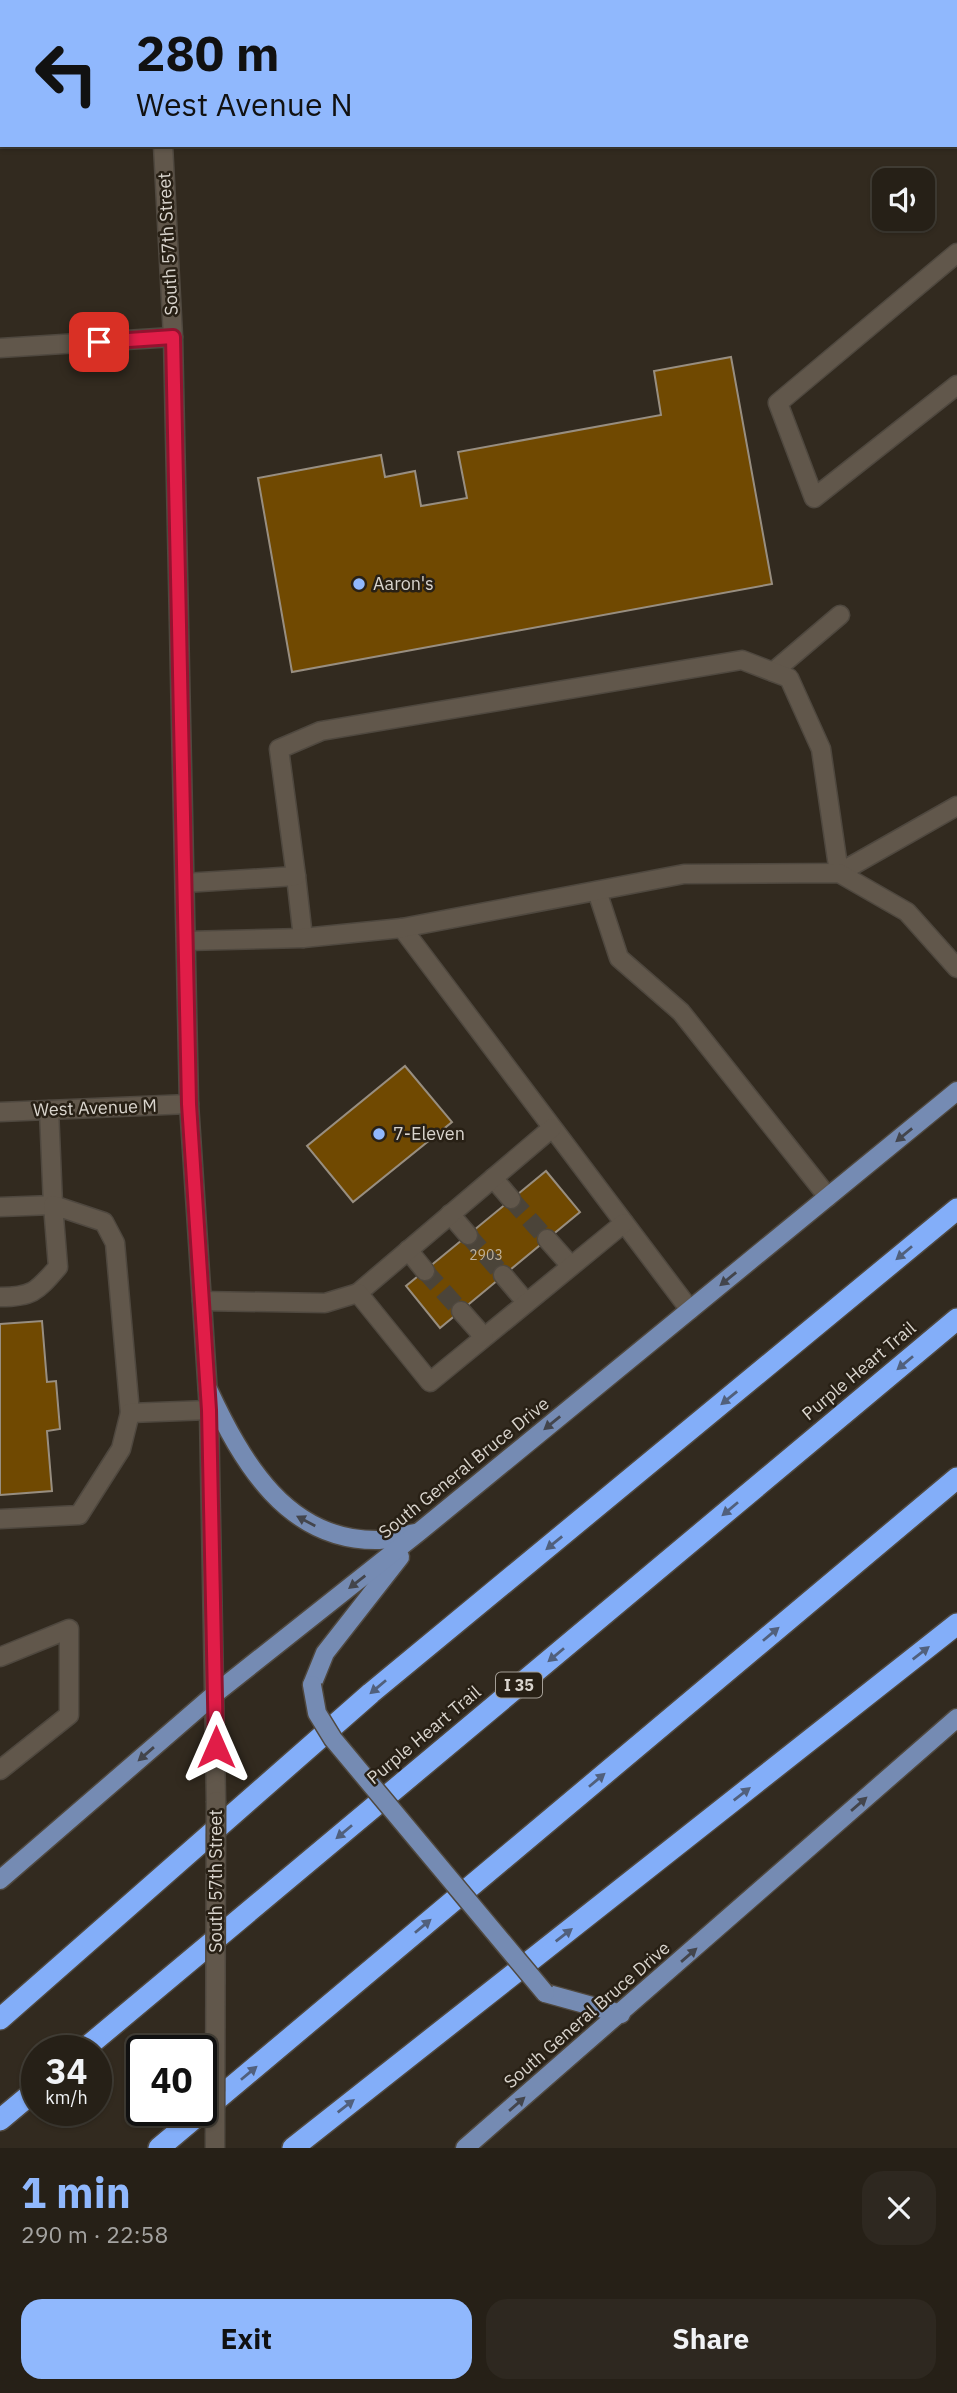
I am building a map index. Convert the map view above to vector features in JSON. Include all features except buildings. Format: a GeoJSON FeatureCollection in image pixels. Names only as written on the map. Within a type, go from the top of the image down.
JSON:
{"type":"FeatureCollection","features":[{"type":"Feature","properties":{"kind":"highway"},"geometry":{"type":"LineString","coordinates":[[0,2019],[371,1693],[957,1209]]}},
{"type":"Feature","properties":{"kind":"highway","name":"Purple Heart Trail"},"geometry":{"type":"LineString","coordinates":[[101,2035],[957,1319]]}},
{"type":"Feature","properties":{"kind":"highway"},"geometry":{"type":"LineString","coordinates":[[159,2148],[957,1478]]}},
{"type":"Feature","properties":{"kind":"highway"},"geometry":{"type":"LineString","coordinates":[[293,2148],[957,1624]]}},
{"type":"Feature","properties":{"kind":"highway"},"geometry":{"type":"LineString","coordinates":[[0,2120],[21,2102]]}},
{"type":"Feature","properties":{"kind":"main road","name":"South General Bruce Drive"},"geometry":{"type":"LineString","coordinates":[[0,1880],[216,1693],[419,1532],[957,1091]]}},
{"type":"Feature","properties":{"kind":"main road"},"geometry":{"type":"LineString","coordinates":[[208,1390],[227,1432],[249,1467],[292,1514],[328,1533],[378,1539],[419,1532]]}},
{"type":"Feature","properties":{"kind":"main road"},"geometry":{"type":"LineString","coordinates":[[419,1532],[325,1653],[312,1685],[317,1713],[333,1739],[545,1993],[621,2014]]}},
{"type":"Feature","properties":{"kind":"main road","name":"South General Bruce Drive"},"geometry":{"type":"LineString","coordinates":[[465,2148],[957,1718]]}},
{"type":"Feature","properties":{"kind":"street","name":"South 57th Street"},"geometry":{"type":"LineString","coordinates":[[163,147],[173,337],[189,1104],[209,1410],[216,1693],[215,2148]]}},
{"type":"Feature","properties":{"kind":"street"},"geometry":{"type":"LineString","coordinates":[[957,253],[778,403],[814,498],[957,385]]}},
{"type":"Feature","properties":{"kind":"street"},"geometry":{"type":"LineString","coordinates":[[0,348],[173,337]]}},
{"type":"Feature","properties":{"kind":"street"},"geometry":{"type":"LineString","coordinates":[[773,672],[840,615]]}},
{"type":"Feature","properties":{"kind":"street"},"geometry":{"type":"LineString","coordinates":[[303,938],[279,749],[321,731],[742,660],[789,678],[821,749],[839,873]]}},
{"type":"Feature","properties":{"kind":"street"},"geometry":{"type":"LineString","coordinates":[[186,940],[303,938],[402,928],[684,874],[839,873],[957,806]]}},
{"type":"Feature","properties":{"kind":"street"},"geometry":{"type":"LineString","coordinates":[[839,873],[906,912],[957,968]]}},
{"type":"Feature","properties":{"kind":"street"},"geometry":{"type":"LineString","coordinates":[[185,883],[296,876]]}},
{"type":"Feature","properties":{"kind":"street"},"geometry":{"type":"LineString","coordinates":[[597,891],[619,958],[681,1012],[828,1197]]}},
{"type":"Feature","properties":{"kind":"street"},"geometry":{"type":"LineString","coordinates":[[402,928],[690,1310]]}},
{"type":"Feature","properties":{"kind":"street","name":"West Avenue M"},"geometry":{"type":"LineString","coordinates":[[0,1112],[189,1104]]}},
{"type":"Feature","properties":{"kind":"street"},"geometry":{"type":"LineString","coordinates":[[0,1297],[22,1297],[38,1290],[58,1267],[50,1110]]}},
{"type":"Feature","properties":{"kind":"street"},"geometry":{"type":"LineString","coordinates":[[202,1301],[325,1303],[358,1293],[552,1128]]}},
{"type":"Feature","properties":{"kind":"street"},"geometry":{"type":"LineString","coordinates":[[493,1178],[511,1199]]}},
{"type":"Feature","properties":{"kind":"street"},"geometry":{"type":"LineString","coordinates":[[0,1207],[53,1205],[104,1222],[115,1243],[130,1413],[121,1450],[79,1515],[0,1520]]}},
{"type":"Feature","properties":{"kind":"street"},"geometry":{"type":"LineString","coordinates":[[450,1214],[468,1235]]}},
{"type":"Feature","properties":{"kind":"street"},"geometry":{"type":"LineString","coordinates":[[358,1293],[430,1382],[624,1223]]}},
{"type":"Feature","properties":{"kind":"street"},"geometry":{"type":"LineString","coordinates":[[547,1240],[571,1266]]}},
{"type":"Feature","properties":{"kind":"street"},"geometry":{"type":"LineString","coordinates":[[408,1250],[425,1271]]}},
{"type":"Feature","properties":{"kind":"street"},"geometry":{"type":"LineString","coordinates":[[503,1275],[526,1302]]}},
{"type":"Feature","properties":{"kind":"street"},"geometry":{"type":"LineString","coordinates":[[461,1311],[484,1337]]}},
{"type":"Feature","properties":{"kind":"street"},"geometry":{"type":"LineString","coordinates":[[130,1413],[209,1410]]}},
{"type":"Feature","properties":{"kind":"street"},"geometry":{"type":"LineString","coordinates":[[0,1657],[69,1629],[69,1715],[0,1770]]}},
{"type":"Feature","properties":{"kind":"tunnel"},"geometry":{"type":"LineString","coordinates":[[511,1199],[547,1239]]}},
{"type":"Feature","properties":{"kind":"tunnel"},"geometry":{"type":"LineString","coordinates":[[468,1235],[503,1275]]}},
{"type":"Feature","properties":{"kind":"tunnel"},"geometry":{"type":"LineString","coordinates":[[425,1271],[461,1311]]}},
{"type":"Feature","properties":{"kind":"place","name":"Aaron's"},"geometry":{"type":"Point","coordinates":[359,584]}},
{"type":"Feature","properties":{"kind":"place","name":"7-Eleven"},"geometry":{"type":"Point","coordinates":[379,1134]}},
{"type":"Feature","properties":{"kind":"route"},"geometry":{"type":"LineString","coordinates":[[99,342],[173,337],[189,1104],[209,1410],[216,1747]]}}]}
